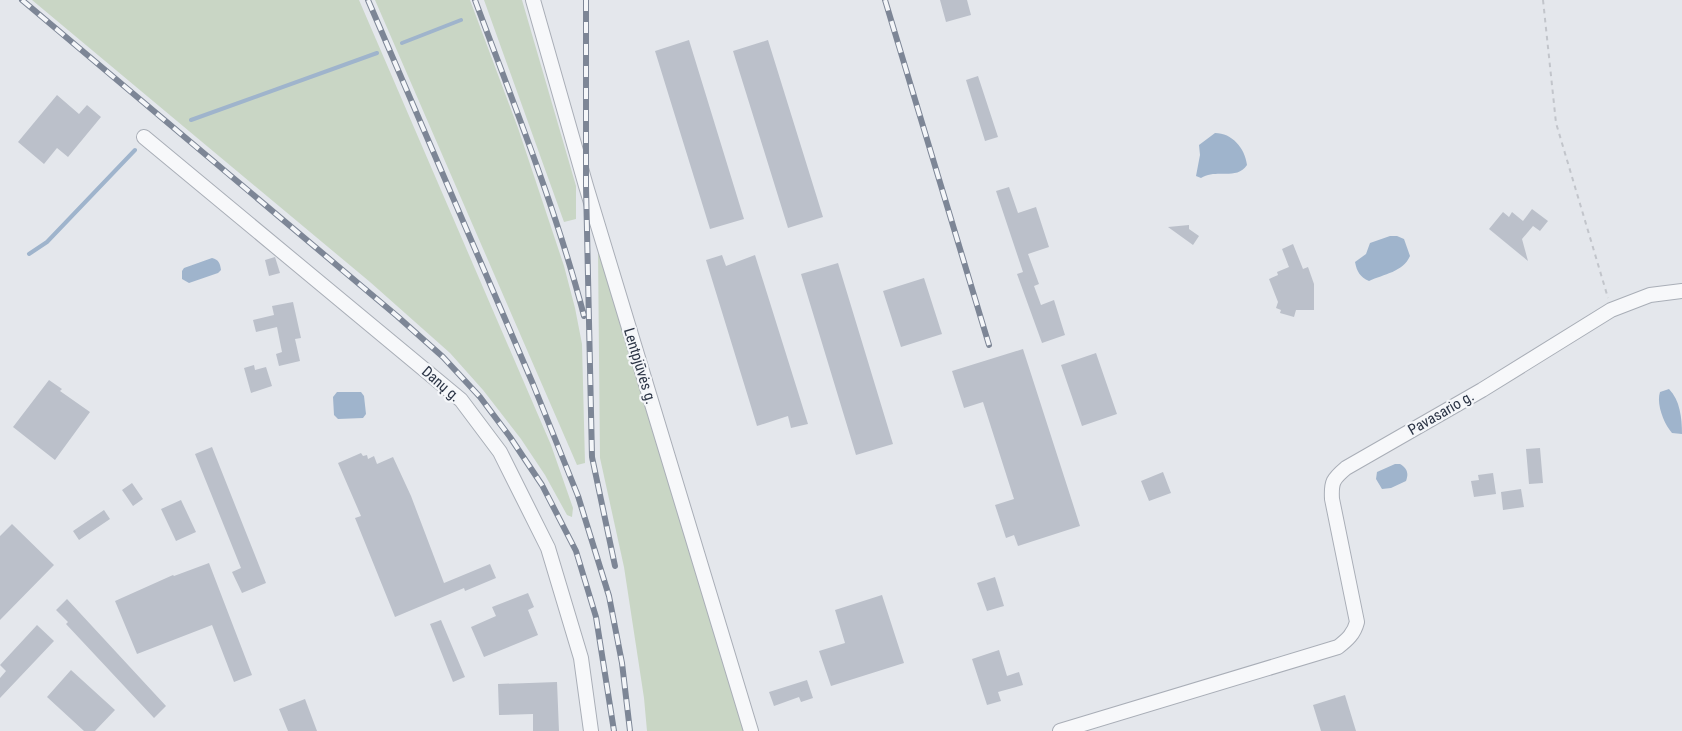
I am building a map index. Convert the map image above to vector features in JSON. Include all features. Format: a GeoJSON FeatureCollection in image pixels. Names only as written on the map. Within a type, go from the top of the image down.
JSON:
{"type":"FeatureCollection","features":[{"type":"Feature","properties":{"kind":"street","name":"Lentpjūvės g."},"geometry":{"type":"LineString","coordinates":[[533,0],[586,186],[751,731]]}},
{"type":"Feature","properties":{"kind":"street","name":"Danų g."},"geometry":{"type":"LineString","coordinates":[[144,137],[461,400],[500,452],[548,548],[580,658],[591,731]]}},
{"type":"Feature","properties":{"kind":"street","name":"Pavasario g."},"geometry":{"type":"LineString","coordinates":[[1060,731],[1338,647],[1355,630],[1357,622],[1332,499],[1331,485],[1336,477],[1346,468],[1482,390],[1611,310],[1650,295],[1682,291]]}},
{"type":"Feature","properties":{"kind":"path"},"geometry":{"type":"LineString","coordinates":[[1543,0],[1556,123],[1611,310]]}},
{"type":"Feature","properties":{"kind":"green space"},"geometry":{"type":"Polygon","coordinates":[[[32,0],[359,0],[551,445],[573,508],[572,517],[567,515],[545,475],[521,439],[483,390],[450,353],[370,282],[32,0]]]}},
{"type":"Feature","properties":{"kind":"green space"},"geometry":{"type":"Polygon","coordinates":[[[375,0],[470,0],[518,128],[564,266],[575,308],[582,344],[585,463],[577,465],[375,0]]]}},
{"type":"Feature","properties":{"kind":"green space"},"geometry":{"type":"Polygon","coordinates":[[[484,0],[522,0],[576,186],[576,219],[564,222],[484,0]]]}},
{"type":"Feature","properties":{"kind":"green space"},"geometry":{"type":"Polygon","coordinates":[[[598,250],[744,731],[647,731],[624,567],[600,458],[598,250]]]}},
{"type":"Feature","properties":{"kind":"water"},"geometry":{"type":"Polygon","coordinates":[[[1215,133],[1227,136],[1237,143],[1244,153],[1247,165],[1243,170],[1232,174],[1213,174],[1201,178],[1196,176],[1200,155],[1199,145],[1215,133]]]}},
{"type":"Feature","properties":{"kind":"water"},"geometry":{"type":"Polygon","coordinates":[[[1390,236],[1404,239],[1410,256],[1403,266],[1369,281],[1359,274],[1355,262],[1366,254],[1370,243],[1390,236]]]}},
{"type":"Feature","properties":{"kind":"water"},"geometry":{"type":"Polygon","coordinates":[[[212,258],[220,264],[221,270],[218,273],[189,283],[182,279],[184,268],[212,258]]]}},
{"type":"Feature","properties":{"kind":"water"},"geometry":{"type":"Polygon","coordinates":[[[1669,389],[1676,398],[1680,410],[1682,434],[1672,433],[1662,414],[1659,402],[1660,392],[1669,389]]]}},
{"type":"Feature","properties":{"kind":"water"},"geometry":{"type":"Polygon","coordinates":[[[337,392],[361,392],[364,396],[366,414],[363,418],[338,419],[334,415],[333,397],[337,392]]]}},
{"type":"Feature","properties":{"kind":"water"},"geometry":{"type":"Polygon","coordinates":[[[1400,464],[1406,469],[1406,481],[1391,488],[1382,489],[1376,479],[1377,472],[1400,464]]]}},
{"type":"Feature","properties":{"kind":"building"},"geometry":{"type":"Polygon","coordinates":[[[940,0],[967,0],[971,15],[946,22],[940,0]]]}},
{"type":"Feature","properties":{"kind":"building"},"geometry":{"type":"Polygon","coordinates":[[[689,40],[744,219],[710,229],[655,51],[689,40]]]}},
{"type":"Feature","properties":{"kind":"building"},"geometry":{"type":"Polygon","coordinates":[[[768,40],[823,217],[788,228],[733,51],[768,40]]]}},
{"type":"Feature","properties":{"kind":"building"},"geometry":{"type":"Polygon","coordinates":[[[978,76],[998,137],[985,141],[966,80],[978,76]]]}},
{"type":"Feature","properties":{"kind":"building"},"geometry":{"type":"Polygon","coordinates":[[[57,95],[79,114],[87,105],[101,117],[68,157],[57,148],[44,164],[18,142],[57,95]]]}},
{"type":"Feature","properties":{"kind":"building"},"geometry":{"type":"Polygon","coordinates":[[[1009,187],[1018,213],[1036,207],[1049,247],[1028,254],[1039,284],[1034,286],[1041,305],[1054,300],[1065,335],[1042,343],[1017,274],[1023,272],[996,191],[1009,187]]]}},
{"type":"Feature","properties":{"kind":"building"},"geometry":{"type":"Polygon","coordinates":[[[1532,209],[1548,221],[1540,231],[1533,226],[1522,239],[1528,261],[1489,229],[1503,212],[1509,217],[1512,212],[1523,221],[1532,209]]]}},
{"type":"Feature","properties":{"kind":"building"},"geometry":{"type":"Polygon","coordinates":[[[1189,225],[1189,229],[1199,236],[1193,245],[1168,227],[1189,225]]]}},
{"type":"Feature","properties":{"kind":"building"},"geometry":{"type":"Polygon","coordinates":[[[1293,244],[1303,269],[1308,267],[1314,284],[1314,310],[1296,310],[1294,317],[1280,313],[1281,310],[1276,308],[1278,302],[1269,279],[1278,275],[1277,272],[1289,267],[1282,249],[1293,244]]]}},
{"type":"Feature","properties":{"kind":"building"},"geometry":{"type":"Polygon","coordinates":[[[722,255],[726,266],[755,255],[808,424],[791,428],[788,416],[757,426],[706,260],[722,255]]]}},
{"type":"Feature","properties":{"kind":"building"},"geometry":{"type":"Polygon","coordinates":[[[275,257],[280,273],[269,276],[265,260],[275,257]]]}},
{"type":"Feature","properties":{"kind":"building"},"geometry":{"type":"Polygon","coordinates":[[[838,263],[893,444],[856,455],[801,274],[838,263]]]}},
{"type":"Feature","properties":{"kind":"building"},"geometry":{"type":"Polygon","coordinates":[[[924,278],[942,334],[901,347],[883,291],[924,278]]]}},
{"type":"Feature","properties":{"kind":"building"},"geometry":{"type":"Polygon","coordinates":[[[293,302],[301,338],[295,339],[300,361],[279,366],[276,354],[282,352],[277,327],[256,332],[253,320],[274,315],[272,306],[293,302]]]}},
{"type":"Feature","properties":{"kind":"building"},"geometry":{"type":"Polygon","coordinates":[[[1023,349],[1080,526],[1018,546],[1014,535],[1006,538],[995,505],[1014,499],[983,402],[964,408],[952,371],[1023,349]]]}},
{"type":"Feature","properties":{"kind":"building"},"geometry":{"type":"Polygon","coordinates":[[[1096,353],[1117,414],[1082,426],[1061,365],[1096,353]]]}},
{"type":"Feature","properties":{"kind":"building"},"geometry":{"type":"Polygon","coordinates":[[[254,365],[255,370],[266,367],[272,386],[251,393],[244,368],[254,365]]]}},
{"type":"Feature","properties":{"kind":"building"},"geometry":{"type":"Polygon","coordinates":[[[49,380],[62,389],[60,391],[90,412],[55,460],[13,427],[49,380]]]}},
{"type":"Feature","properties":{"kind":"building"},"geometry":{"type":"Polygon","coordinates":[[[212,447],[266,583],[242,593],[232,572],[241,568],[195,454],[212,447]]]}},
{"type":"Feature","properties":{"kind":"building"},"geometry":{"type":"Polygon","coordinates":[[[1540,448],[1543,483],[1529,484],[1526,449],[1540,448]]]}},
{"type":"Feature","properties":{"kind":"building"},"geometry":{"type":"Polygon","coordinates":[[[361,453],[363,456],[367,455],[368,459],[374,456],[377,464],[393,457],[411,496],[444,583],[490,564],[496,578],[465,591],[464,588],[395,617],[355,518],[361,516],[338,463],[361,453]]]}},
{"type":"Feature","properties":{"kind":"building"},"geometry":{"type":"Polygon","coordinates":[[[1163,472],[1171,493],[1149,501],[1141,481],[1163,472]]]}},
{"type":"Feature","properties":{"kind":"building"},"geometry":{"type":"Polygon","coordinates":[[[1493,473],[1496,494],[1474,497],[1471,481],[1479,480],[1478,475],[1493,473]]]}},
{"type":"Feature","properties":{"kind":"building"},"geometry":{"type":"Polygon","coordinates":[[[132,483],[143,499],[133,506],[122,490],[132,483]]]}},
{"type":"Feature","properties":{"kind":"building"},"geometry":{"type":"Polygon","coordinates":[[[1521,489],[1524,507],[1503,510],[1501,492],[1521,489]]]}},
{"type":"Feature","properties":{"kind":"building"},"geometry":{"type":"Polygon","coordinates":[[[181,500],[196,532],[176,541],[161,509],[181,500]]]}},
{"type":"Feature","properties":{"kind":"building"},"geometry":{"type":"Polygon","coordinates":[[[104,510],[110,519],[79,540],[73,531],[104,510]]]}},
{"type":"Feature","properties":{"kind":"building"},"geometry":{"type":"Polygon","coordinates":[[[12,524],[54,565],[0,620],[0,536],[12,524]]]}},
{"type":"Feature","properties":{"kind":"building"},"geometry":{"type":"Polygon","coordinates":[[[209,563],[252,675],[234,682],[212,625],[137,654],[115,601],[173,575],[209,563]]]}},
{"type":"Feature","properties":{"kind":"building"},"geometry":{"type":"Polygon","coordinates":[[[995,577],[1004,606],[987,611],[977,583],[995,577]]]}},
{"type":"Feature","properties":{"kind":"building"},"geometry":{"type":"Polygon","coordinates":[[[528,593],[534,607],[528,610],[538,635],[484,657],[471,627],[496,616],[492,607],[528,593]]]}},
{"type":"Feature","properties":{"kind":"building"},"geometry":{"type":"Polygon","coordinates":[[[882,595],[904,663],[831,686],[819,651],[845,643],[835,610],[882,595]]]}},
{"type":"Feature","properties":{"kind":"building"},"geometry":{"type":"Polygon","coordinates":[[[67,599],[166,706],[154,718],[66,624],[68,622],[56,610],[67,599]]]}},
{"type":"Feature","properties":{"kind":"building"},"geometry":{"type":"Polygon","coordinates":[[[441,620],[465,677],[453,682],[430,624],[441,620]]]}},
{"type":"Feature","properties":{"kind":"building"},"geometry":{"type":"Polygon","coordinates":[[[37,625],[54,641],[0,698],[0,678],[6,671],[0,665],[37,625]]]}},
{"type":"Feature","properties":{"kind":"building"},"geometry":{"type":"Polygon","coordinates":[[[999,650],[1007,676],[1019,672],[1023,685],[998,692],[1001,701],[987,705],[972,659],[999,650]]]}},
{"type":"Feature","properties":{"kind":"building"},"geometry":{"type":"Polygon","coordinates":[[[71,670],[115,710],[95,731],[84,731],[47,697],[71,670]]]}},
{"type":"Feature","properties":{"kind":"building"},"geometry":{"type":"Polygon","coordinates":[[[807,680],[813,698],[801,702],[799,697],[774,706],[769,692],[807,680]]]}},
{"type":"Feature","properties":{"kind":"building"},"geometry":{"type":"Polygon","coordinates":[[[557,682],[559,731],[533,731],[533,714],[499,715],[498,684],[557,682]]]}},
{"type":"Feature","properties":{"kind":"building"},"geometry":{"type":"Polygon","coordinates":[[[1345,695],[1356,731],[1321,731],[1313,705],[1345,695]]]}},
{"type":"Feature","properties":{"kind":"building"},"geometry":{"type":"Polygon","coordinates":[[[305,699],[317,731],[288,731],[279,709],[305,699]]]}},
{"type":"Feature","properties":{"kind":"waterway"},"geometry":{"type":"LineString","coordinates":[[402,43],[461,20]]}},
{"type":"Feature","properties":{"kind":"waterway"},"geometry":{"type":"LineString","coordinates":[[191,120],[377,53]]}},
{"type":"Feature","properties":{"kind":"waterway"},"geometry":{"type":"LineString","coordinates":[[29,254],[47,242],[135,150]]}},
{"type":"Feature","properties":{"kind":"railway"},"geometry":{"type":"LineString","coordinates":[[22,0],[397,316],[443,357],[480,397],[542,485],[576,551],[596,617],[614,731]]}},
{"type":"Feature","properties":{"kind":"railway"},"geometry":{"type":"LineString","coordinates":[[368,0],[533,384],[578,496],[609,596],[622,663],[630,731]]}},
{"type":"Feature","properties":{"kind":"railway"},"geometry":{"type":"LineString","coordinates":[[475,0],[561,236],[584,316]]}},
{"type":"Feature","properties":{"kind":"railway"},"geometry":{"type":"LineString","coordinates":[[586,0],[586,186],[592,457],[615,566]]}},
{"type":"Feature","properties":{"kind":"railway"},"geometry":{"type":"LineString","coordinates":[[885,0],[989,345]]}}]}
